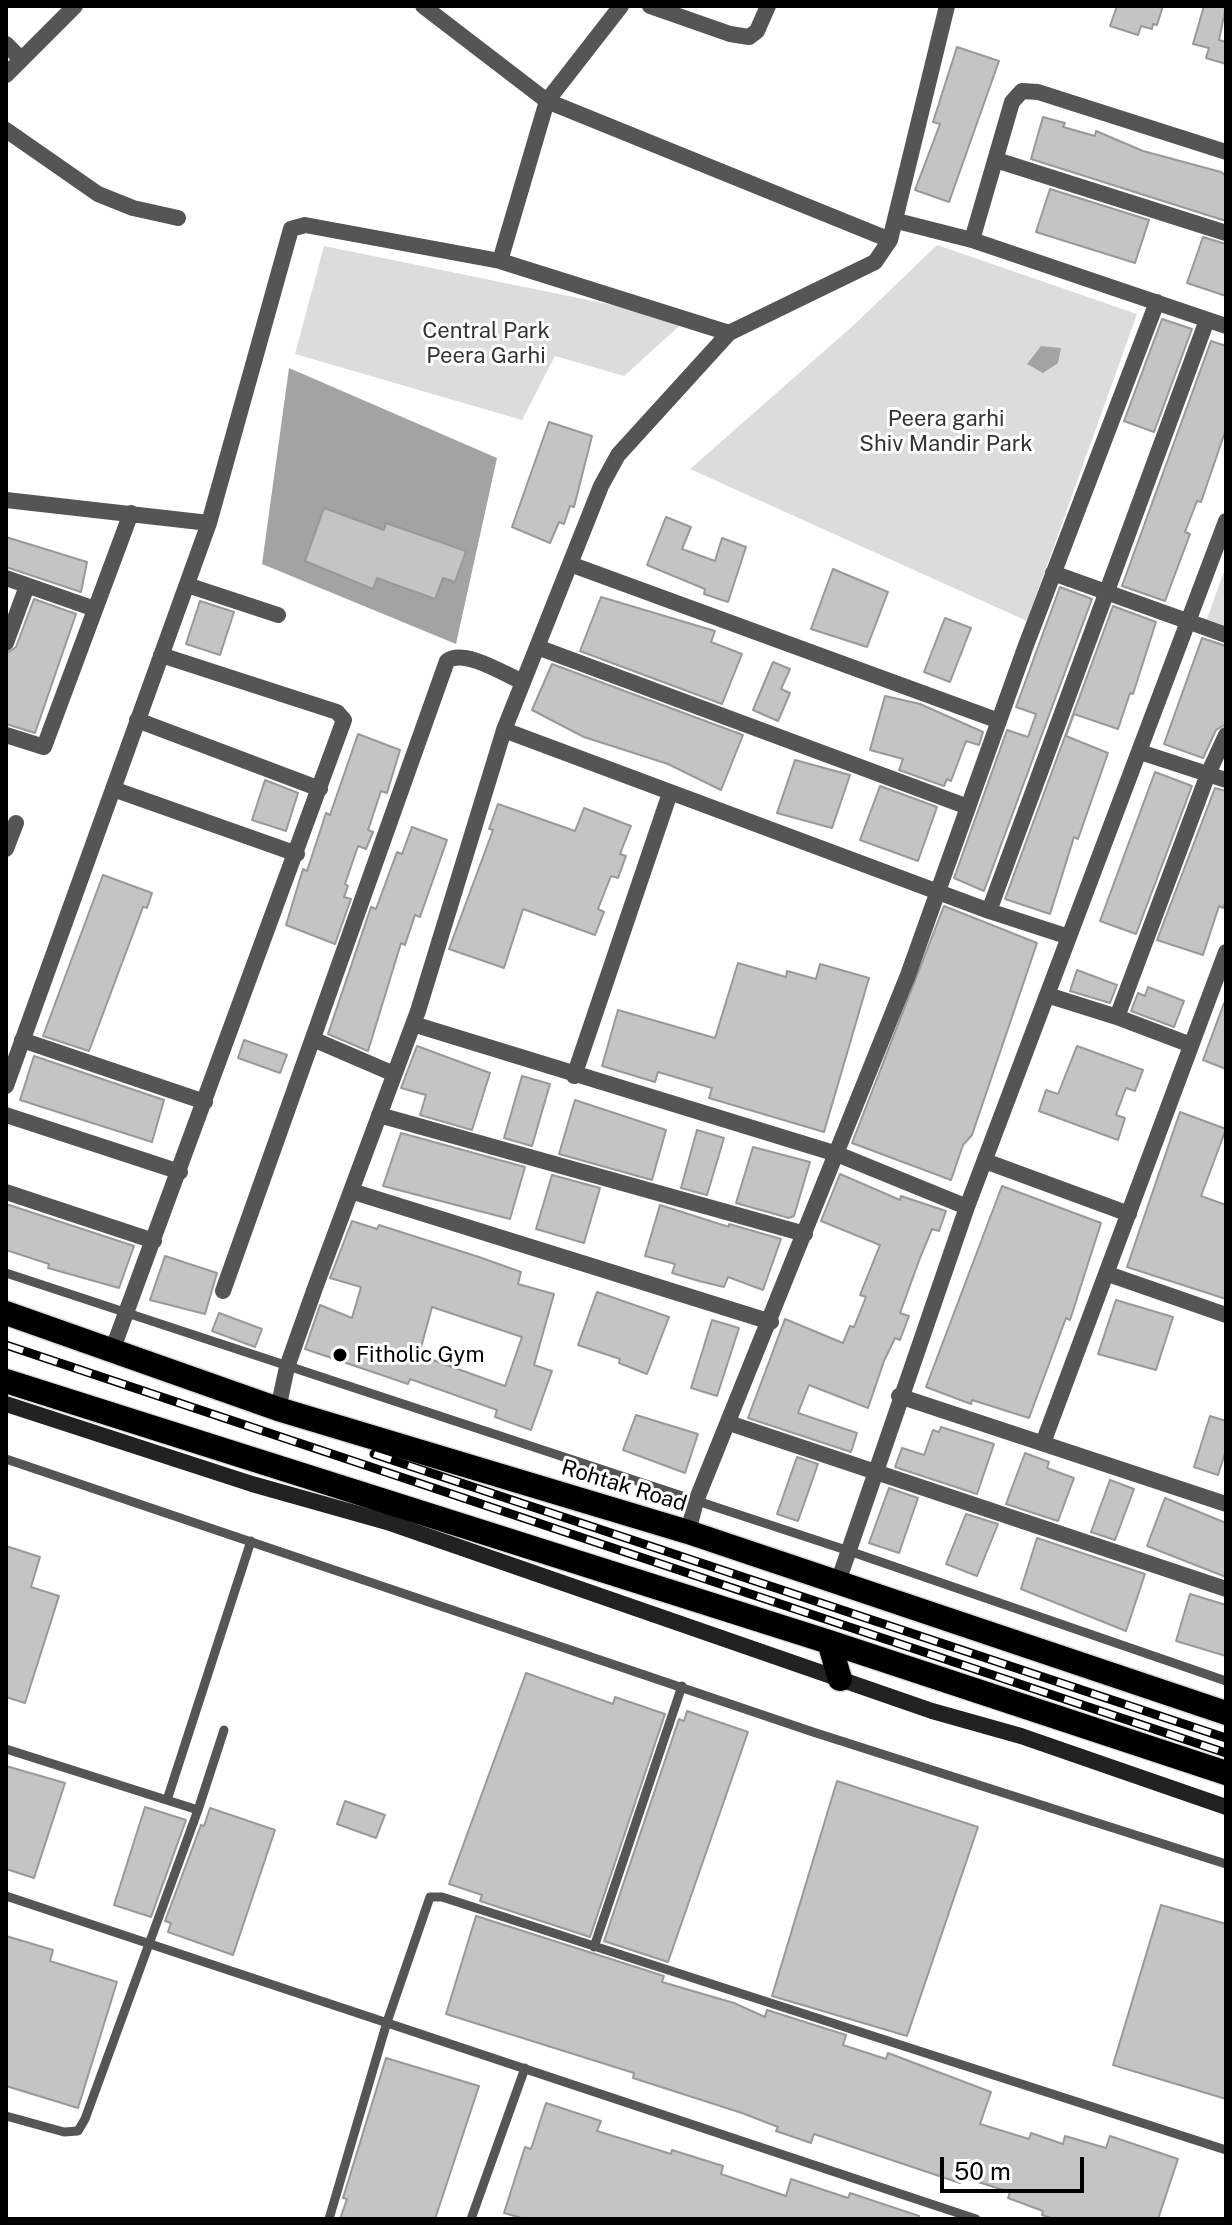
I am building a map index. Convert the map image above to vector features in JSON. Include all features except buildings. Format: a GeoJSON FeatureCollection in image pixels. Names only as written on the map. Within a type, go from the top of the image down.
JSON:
{"type":"FeatureCollection","features":[{"type":"Feature","properties":{"kind":"highway","name":"Rohtak Road"},"geometry":{"type":"LineString","coordinates":[[6,1313],[278,1409],[688,1532],[1226,1713]]}},
{"type":"Feature","properties":{"kind":"highway"},"geometry":{"type":"LineString","coordinates":[[6,1381],[829,1642],[1226,1773]]}},
{"type":"Feature","properties":{"kind":"highway"},"geometry":{"type":"LineString","coordinates":[[829,1642],[840,1679]]}},
{"type":"Feature","properties":{"kind":"street"},"geometry":{"type":"LineString","coordinates":[[423,6],[547,101],[890,240]]}},
{"type":"Feature","properties":{"kind":"street"},"geometry":{"type":"LineString","coordinates":[[500,261],[547,101],[621,6]]}},
{"type":"Feature","properties":{"kind":"street"},"geometry":{"type":"LineString","coordinates":[[650,6],[730,34],[749,37],[757,31],[768,6]]}},
{"type":"Feature","properties":{"kind":"street"},"geometry":{"type":"LineString","coordinates":[[278,1409],[287,1367],[413,1024],[504,730],[601,486],[618,455],[729,333],[844,280],[875,262],[890,240],[897,221],[947,6]]}},
{"type":"Feature","properties":{"kind":"street"},"geometry":{"type":"LineString","coordinates":[[6,75],[72,7]]}},
{"type":"Feature","properties":{"kind":"street"},"geometry":{"type":"LineString","coordinates":[[6,44],[21,59]]}},
{"type":"Feature","properties":{"kind":"street"},"geometry":{"type":"LineString","coordinates":[[972,240],[1012,102],[1022,91],[1038,92],[1226,152]]}},
{"type":"Feature","properties":{"kind":"street"},"geometry":{"type":"LineString","coordinates":[[6,130],[98,194],[133,208],[178,218]]}},
{"type":"Feature","properties":{"kind":"street"},"geometry":{"type":"LineString","coordinates":[[996,160],[1226,233]]}},
{"type":"Feature","properties":{"kind":"street"},"geometry":{"type":"LineString","coordinates":[[897,221],[972,240],[1226,326]]}},
{"type":"Feature","properties":{"kind":"street"},"geometry":{"type":"LineString","coordinates":[[6,1086],[209,523],[291,229],[305,225],[500,261],[729,333]]}},
{"type":"Feature","properties":{"kind":"street"},"geometry":{"type":"LineString","coordinates":[[688,1532],[696,1501],[771,1322],[937,892],[1053,573],[1157,302]]}},
{"type":"Feature","properties":{"kind":"street"},"geometry":{"type":"LineString","coordinates":[[989,911],[1207,320]]}},
{"type":"Feature","properties":{"kind":"street"},"geometry":{"type":"LineString","coordinates":[[6,500],[209,523]]}},
{"type":"Feature","properties":{"kind":"street"},"geometry":{"type":"LineString","coordinates":[[6,735],[44,747],[131,513]]}},
{"type":"Feature","properties":{"kind":"street"},"geometry":{"type":"LineString","coordinates":[[838,1582],[899,1396],[967,1207],[1226,521]]}},
{"type":"Feature","properties":{"kind":"street"},"geometry":{"type":"LineString","coordinates":[[570,564],[999,721]]}},
{"type":"Feature","properties":{"kind":"street"},"geometry":{"type":"LineString","coordinates":[[1053,573],[1188,624],[1226,635]]}},
{"type":"Feature","properties":{"kind":"street"},"geometry":{"type":"LineString","coordinates":[[6,578],[95,609]]}},
{"type":"Feature","properties":{"kind":"street"},"geometry":{"type":"LineString","coordinates":[[187,585],[278,615]]}},
{"type":"Feature","properties":{"kind":"street"},"geometry":{"type":"LineString","coordinates":[[6,643],[27,586]]}},
{"type":"Feature","properties":{"kind":"street"},"geometry":{"type":"LineString","coordinates":[[537,647],[968,807]]}},
{"type":"Feature","properties":{"kind":"street"},"geometry":{"type":"LineString","coordinates":[[112,1351],[343,731],[344,720],[337,712],[161,655]]}},
{"type":"Feature","properties":{"kind":"street"},"geometry":{"type":"LineString","coordinates":[[223,1291],[315,1040],[447,661],[453,657],[464,657],[523,682]]}},
{"type":"Feature","properties":{"kind":"street"},"geometry":{"type":"LineString","coordinates":[[137,720],[320,789]]}},
{"type":"Feature","properties":{"kind":"street"},"geometry":{"type":"LineString","coordinates":[[504,730],[937,892],[1069,937]]}},
{"type":"Feature","properties":{"kind":"street"},"geometry":{"type":"LineString","coordinates":[[1117,1017],[1208,774],[1226,735]]}},
{"type":"Feature","properties":{"kind":"street"},"geometry":{"type":"LineString","coordinates":[[1140,752],[1226,780]]}},
{"type":"Feature","properties":{"kind":"street"},"geometry":{"type":"LineString","coordinates":[[113,789],[297,854]]}},
{"type":"Feature","properties":{"kind":"street"},"geometry":{"type":"LineString","coordinates":[[574,1076],[670,793]]}},
{"type":"Feature","properties":{"kind":"street"},"geometry":{"type":"LineString","coordinates":[[6,849],[11,821]]}},
{"type":"Feature","properties":{"kind":"street"},"geometry":{"type":"LineString","coordinates":[[1043,1443],[1226,952]]}},
{"type":"Feature","properties":{"kind":"street"},"geometry":{"type":"LineString","coordinates":[[1047,995],[1191,1045]]}},
{"type":"Feature","properties":{"kind":"street"},"geometry":{"type":"LineString","coordinates":[[413,1024],[574,1076],[837,1154],[967,1207]]}},
{"type":"Feature","properties":{"kind":"street"},"geometry":{"type":"LineString","coordinates":[[22,1040],[205,1102]]}},
{"type":"Feature","properties":{"kind":"street"},"geometry":{"type":"LineString","coordinates":[[315,1040],[394,1074]]}},
{"type":"Feature","properties":{"kind":"street"},"geometry":{"type":"LineString","coordinates":[[6,1115],[180,1172]]}},
{"type":"Feature","properties":{"kind":"street"},"geometry":{"type":"LineString","coordinates":[[379,1115],[805,1234]]}},
{"type":"Feature","properties":{"kind":"street"},"geometry":{"type":"LineString","coordinates":[[985,1161],[1129,1214]]}},
{"type":"Feature","properties":{"kind":"street"},"geometry":{"type":"LineString","coordinates":[[351,1191],[771,1322]]}},
{"type":"Feature","properties":{"kind":"street"},"geometry":{"type":"LineString","coordinates":[[6,1192],[154,1241]]}},
{"type":"Feature","properties":{"kind":"street"},"geometry":{"type":"LineString","coordinates":[[1108,1274],[1226,1315]]}},
{"type":"Feature","properties":{"kind":"street"},"geometry":{"type":"LineString","coordinates":[[899,1396],[1226,1504]]}},
{"type":"Feature","properties":{"kind":"street"},"geometry":{"type":"LineString","coordinates":[[6,1404],[252,1484],[387,1522],[840,1679],[1226,1807]]}},
{"type":"Feature","properties":{"kind":"street"},"geometry":{"type":"LineString","coordinates":[[729,1423],[1226,1589]]}},
{"type":"Feature","properties":{"kind":"lane"},"geometry":{"type":"LineString","coordinates":[[6,1273],[849,1551],[1226,1681]]}},
{"type":"Feature","properties":{"kind":"lane"},"geometry":{"type":"LineString","coordinates":[[6,1459],[813,1732],[1226,1864]]}},
{"type":"Feature","properties":{"kind":"lane"},"geometry":{"type":"LineString","coordinates":[[167,1800],[251,1541]]}},
{"type":"Feature","properties":{"kind":"lane"},"geometry":{"type":"LineString","coordinates":[[594,1947],[682,1686]]}},
{"type":"Feature","properties":{"kind":"lane"},"geometry":{"type":"LineString","coordinates":[[6,2116],[64,2132],[78,2131],[150,1944],[224,1730]]}},
{"type":"Feature","properties":{"kind":"lane"},"geometry":{"type":"LineString","coordinates":[[6,1749],[198,1810]]}},
{"type":"Feature","properties":{"kind":"lane"},"geometry":{"type":"LineString","coordinates":[[6,1896],[976,2219]]}},
{"type":"Feature","properties":{"kind":"lane"},"geometry":{"type":"LineString","coordinates":[[329,2219],[387,2022],[430,1897],[442,1897],[1226,2150]]}},
{"type":"Feature","properties":{"kind":"lane"},"geometry":{"type":"LineString","coordinates":[[471,2219],[525,2068]]}},
{"type":"Feature","properties":{"kind":"green space","name":"Peera garhi Shiv Mandir Park"},"geometry":{"type":"Polygon","coordinates":[[[937,245],[1137,314],[1027,621],[690,469],[855,324],[937,245]]]}},
{"type":"Feature","properties":{"kind":"green space","name":"Central Park Peera Garhi"},"geometry":{"type":"Polygon","coordinates":[[[324,246],[686,320],[624,376],[555,356],[522,420],[295,354],[324,246]]]}},
{"type":"Feature","properties":{"kind":"green space"},"geometry":{"type":"Polygon","coordinates":[[[1226,566],[1226,638],[1203,630],[1226,566]]]}},
{"type":"Feature","properties":{"kind":"shaded area"},"geometry":{"type":"Polygon","coordinates":[[[1041,346],[1061,348],[1058,363],[1043,373],[1027,364],[1041,346]]]}},
{"type":"Feature","properties":{"kind":"shaded area"},"geometry":{"type":"Polygon","coordinates":[[[289,368],[497,458],[456,644],[262,564],[289,368]]]}},
{"type":"Feature","properties":{"kind":"railway"},"geometry":{"type":"LineString","coordinates":[[6,1345],[1226,1753]]}},
{"type":"Feature","properties":{"kind":"railway"},"geometry":{"type":"LineString","coordinates":[[374,1454],[1226,1738]]}},
{"type":"Feature","properties":{"kind":"place","name":"Fitholic Gym"},"geometry":{"type":"Point","coordinates":[340,1355]}}]}
